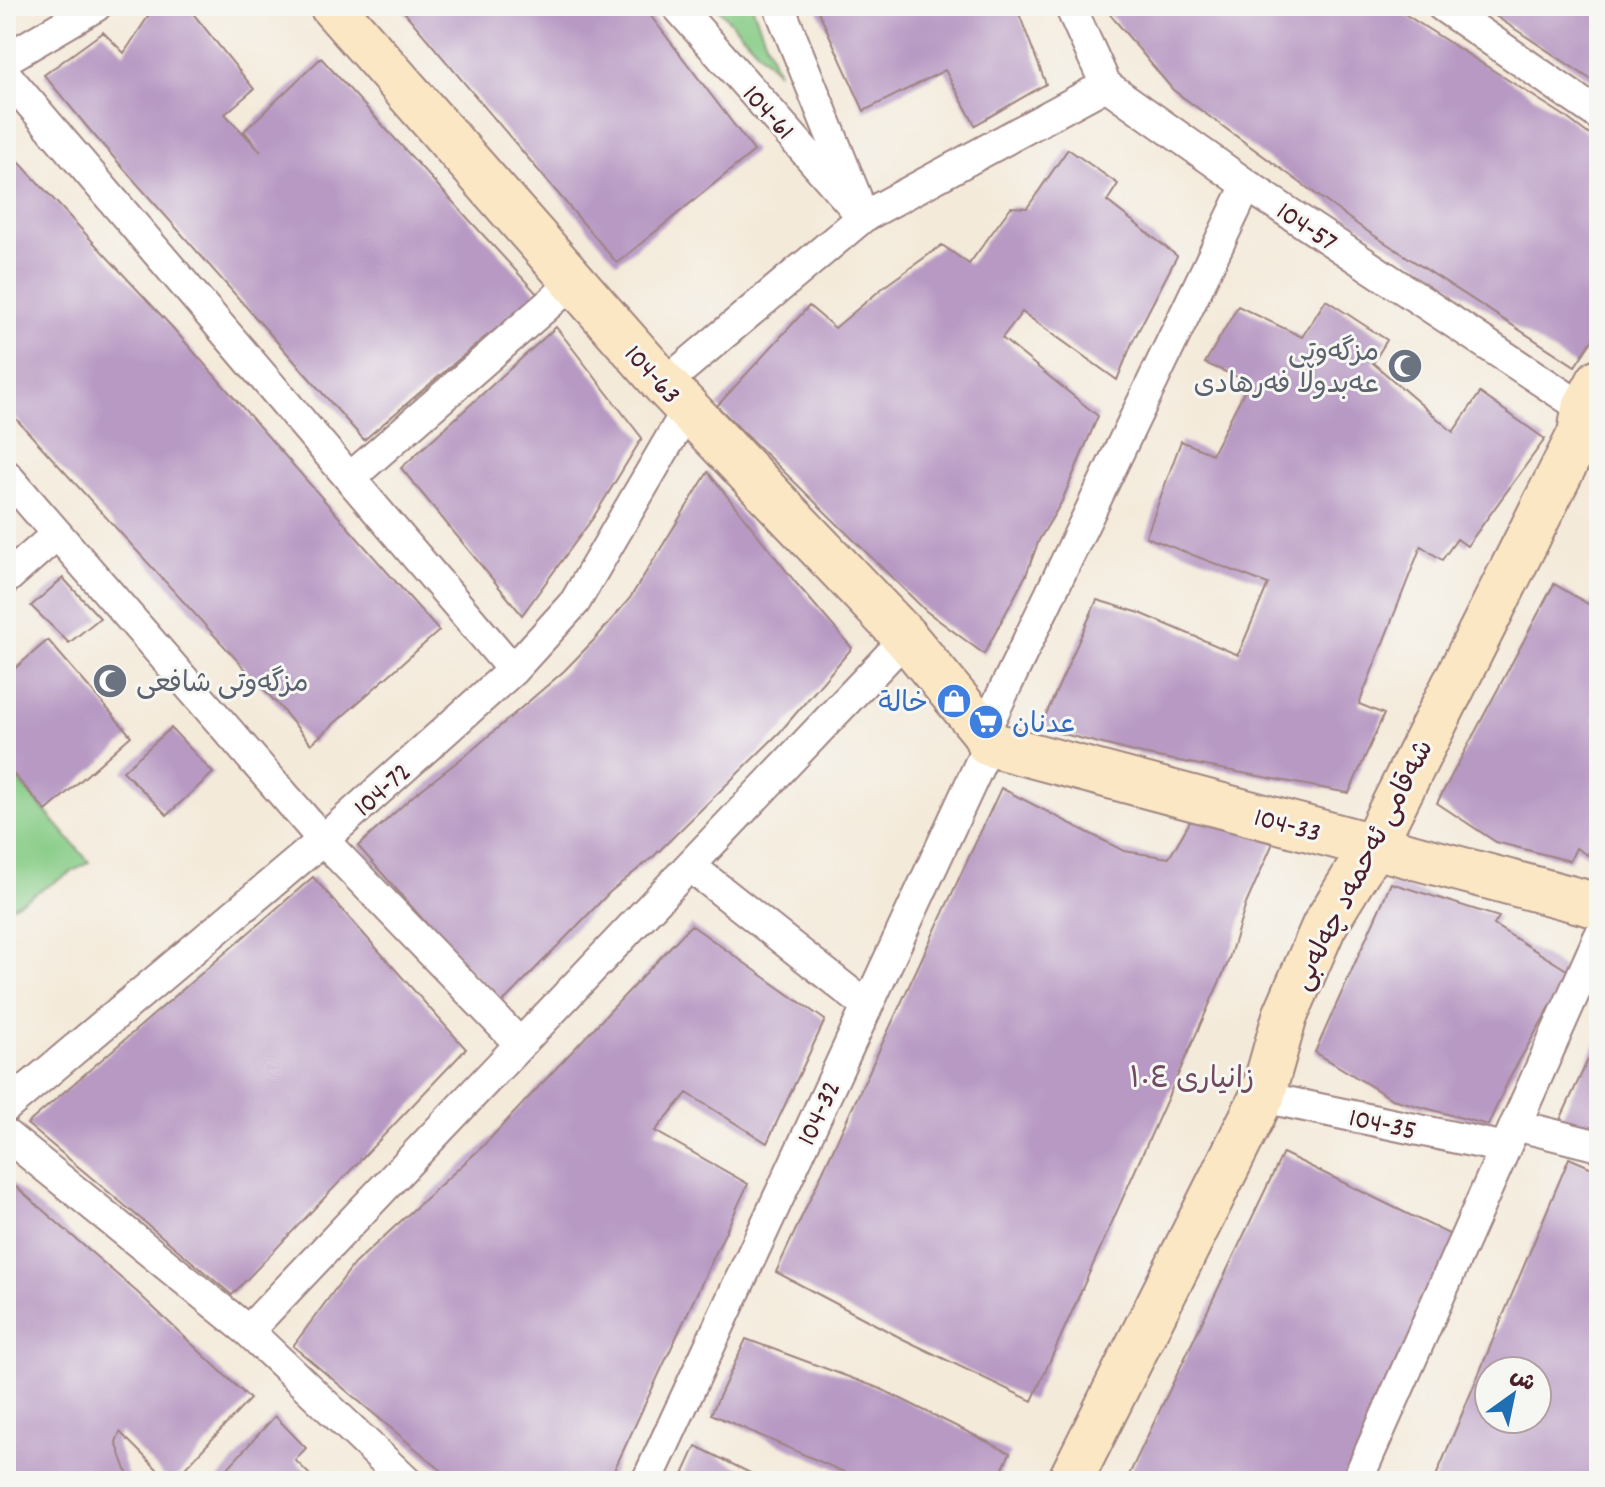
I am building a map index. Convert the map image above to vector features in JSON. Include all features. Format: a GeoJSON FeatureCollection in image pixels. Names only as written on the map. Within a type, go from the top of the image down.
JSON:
{"type":"FeatureCollection","features":[{"type":"Feature","properties":{"kind":"street"},"geometry":{"type":"LineString","coordinates":[[6,59],[96,6]]}},
{"type":"Feature","properties":{"kind":"street","name":"104-63"},"geometry":{"type":"LineString","coordinates":[[332,6],[675,397],[906,638],[986,738]]}},
{"type":"Feature","properties":{"kind":"street","name":"104-61"},"geometry":{"type":"LineString","coordinates":[[677,6],[863,217]]}},
{"type":"Feature","properties":{"kind":"street"},"geometry":{"type":"LineString","coordinates":[[779,6],[863,217]]}},
{"type":"Feature","properties":{"kind":"street"},"geometry":{"type":"LineString","coordinates":[[1070,6],[1106,85]]}},
{"type":"Feature","properties":{"kind":"street"},"geometry":{"type":"LineString","coordinates":[[1442,6],[1599,115]]}},
{"type":"Feature","properties":{"kind":"street"},"geometry":{"type":"LineString","coordinates":[[6,75],[513,670]]}},
{"type":"Feature","properties":{"kind":"street","name":"104-72"},"geometry":{"type":"LineString","coordinates":[[6,1107],[323,840],[513,670],[575,602],[675,397],[863,217],[1106,85]]}},
{"type":"Feature","properties":{"kind":"street","name":"104-57"},"geometry":{"type":"LineString","coordinates":[[1106,85],[1247,185],[1590,418]]}},
{"type":"Feature","properties":{"kind":"street","name":"104-32"},"geometry":{"type":"LineString","coordinates":[[647,1481],[867,1006],[986,738],[1247,185]]}},
{"type":"Feature","properties":{"kind":"street"},"geometry":{"type":"LineString","coordinates":[[350,478],[574,282]]}},
{"type":"Feature","properties":{"kind":"street","name":"شەقامی ئەحمەد چەلەبی"},"geometry":{"type":"LineString","coordinates":[[1070,1481],[1262,1097],[1285,1016],[1324,926],[1373,846],[1590,418]]}},
{"type":"Feature","properties":{"kind":"street"},"geometry":{"type":"LineString","coordinates":[[6,475],[323,840],[520,1044]]}},
{"type":"Feature","properties":{"kind":"street"},"geometry":{"type":"LineString","coordinates":[[6,579],[57,534]]}},
{"type":"Feature","properties":{"kind":"street"},"geometry":{"type":"LineString","coordinates":[[248,1331],[906,638]]}},
{"type":"Feature","properties":{"kind":"street","name":"104-33"},"geometry":{"type":"LineString","coordinates":[[986,738],[1599,906]]}},
{"type":"Feature","properties":{"kind":"street"},"geometry":{"type":"LineString","coordinates":[[690,866],[867,1006]]}},
{"type":"Feature","properties":{"kind":"street"},"geometry":{"type":"LineString","coordinates":[[1357,1481],[1599,937]]}},
{"type":"Feature","properties":{"kind":"street","name":"104-35"},"geometry":{"type":"LineString","coordinates":[[1262,1097],[1510,1136],[1599,1146]]}},
{"type":"Feature","properties":{"kind":"street"},"geometry":{"type":"LineString","coordinates":[[6,1135],[248,1331],[406,1481]]}},
{"type":"Feature","properties":{"kind":"green space"},"geometry":{"type":"Polygon","coordinates":[[[716,6],[752,6],[778,73],[716,6]]]}},
{"type":"Feature","properties":{"kind":"green space"},"geometry":{"type":"Polygon","coordinates":[[[6,766],[89,862],[6,910],[6,766]]]}},
{"type":"Feature","properties":{"kind":"building"},"geometry":{"type":"Polygon","coordinates":[[[155,6],[187,6],[254,89],[225,114],[261,152],[244,131],[321,58],[540,297],[484,338],[364,440],[44,75],[103,32],[124,53],[155,6]]]}},
{"type":"Feature","properties":{"kind":"building"},"geometry":{"type":"Polygon","coordinates":[[[399,6],[643,6],[754,151],[617,263],[399,6]]]}},
{"type":"Feature","properties":{"kind":"building"},"geometry":{"type":"Polygon","coordinates":[[[816,6],[1016,6],[1046,84],[975,125],[945,70],[864,111],[816,6]]]}},
{"type":"Feature","properties":{"kind":"building"},"geometry":{"type":"Polygon","coordinates":[[[1103,6],[1392,6],[1563,115],[1599,142],[1599,330],[1575,366],[1361,227],[1173,90],[1103,6]]]}},
{"type":"Feature","properties":{"kind":"building"},"geometry":{"type":"Polygon","coordinates":[[[1480,6],[1599,6],[1599,85],[1485,9],[1480,6]]]}},
{"type":"Feature","properties":{"kind":"building"},"geometry":{"type":"Polygon","coordinates":[[[6,148],[171,326],[439,631],[311,744],[6,408],[6,148]]]}},
{"type":"Feature","properties":{"kind":"building"},"geometry":{"type":"Polygon","coordinates":[[[1068,149],[1118,184],[1107,201],[1177,256],[1132,343],[1117,380],[1022,312],[1002,338],[1098,416],[1061,503],[1039,540],[1026,575],[984,654],[926,611],[717,406],[809,306],[835,328],[885,286],[942,245],[969,264],[1011,207],[1027,208],[1068,149]]]}},
{"type":"Feature","properties":{"kind":"building"},"geometry":{"type":"Polygon","coordinates":[[[1326,300],[1387,340],[1373,363],[1453,432],[1480,393],[1545,439],[1467,546],[1457,539],[1442,560],[1421,546],[1359,704],[1384,714],[1349,793],[1142,754],[1040,728],[1097,600],[1140,613],[1238,655],[1268,584],[1146,537],[1181,441],[1212,454],[1249,382],[1205,363],[1238,306],[1302,337],[1326,300]]]}},
{"type":"Feature","properties":{"kind":"building"},"geometry":{"type":"Polygon","coordinates":[[[556,327],[642,438],[593,518],[522,615],[401,468],[556,327]]]}},
{"type":"Feature","properties":{"kind":"building"},"geometry":{"type":"Polygon","coordinates":[[[708,472],[852,648],[780,732],[654,856],[610,892],[502,1003],[440,939],[358,846],[413,796],[564,671],[596,638],[630,598],[708,472]]]}},
{"type":"Feature","properties":{"kind":"building"},"geometry":{"type":"Polygon","coordinates":[[[63,578],[100,618],[69,643],[31,606],[63,578]]]}},
{"type":"Feature","properties":{"kind":"building"},"geometry":{"type":"Polygon","coordinates":[[[1554,584],[1590,605],[1599,588],[1599,709],[1594,719],[1599,722],[1599,852],[1593,848],[1587,855],[1576,848],[1570,861],[1496,842],[1437,803],[1554,584]]]}},
{"type":"Feature","properties":{"kind":"building"},"geometry":{"type":"Polygon","coordinates":[[[48,640],[131,736],[46,811],[6,766],[6,676],[48,640]]]}},
{"type":"Feature","properties":{"kind":"building"},"geometry":{"type":"Polygon","coordinates":[[[171,728],[213,773],[167,815],[123,771],[171,728]]]}},
{"type":"Feature","properties":{"kind":"building"},"geometry":{"type":"Polygon","coordinates":[[[1001,788],[1124,851],[1169,858],[1194,815],[1277,834],[1246,904],[1227,965],[1032,1401],[903,1339],[776,1272],[1001,788]]]}},
{"type":"Feature","properties":{"kind":"building"},"geometry":{"type":"Polygon","coordinates":[[[313,877],[466,1049],[232,1295],[27,1124],[313,877]]]}},
{"type":"Feature","properties":{"kind":"building"},"geometry":{"type":"Polygon","coordinates":[[[1391,883],[1499,917],[1494,925],[1570,972],[1511,1075],[1488,1125],[1392,1099],[1315,1052],[1391,883]]]}},
{"type":"Feature","properties":{"kind":"building"},"geometry":{"type":"Polygon","coordinates":[[[691,925],[825,1020],[767,1143],[687,1093],[655,1131],[748,1184],[609,1481],[454,1481],[293,1346],[354,1264],[483,1146],[691,925]]]}},
{"type":"Feature","properties":{"kind":"building"},"geometry":{"type":"Polygon","coordinates":[[[1599,1036],[1599,1130],[1560,1120],[1599,1036]]]}},
{"type":"Feature","properties":{"kind":"building"},"geometry":{"type":"Polygon","coordinates":[[[1283,1153],[1461,1240],[1350,1481],[1126,1481],[1283,1153]]]}},
{"type":"Feature","properties":{"kind":"building"},"geometry":{"type":"Polygon","coordinates":[[[1569,1158],[1599,1171],[1599,1481],[1434,1481],[1473,1388],[1473,1435],[1553,1435],[1553,1355],[1487,1355],[1569,1158]]]}},
{"type":"Feature","properties":{"kind":"building"},"geometry":{"type":"Polygon","coordinates":[[[6,1178],[138,1293],[250,1399],[173,1481],[169,1481],[120,1432],[116,1442],[130,1481],[6,1481],[6,1178]]]}},
{"type":"Feature","properties":{"kind":"building"},"geometry":{"type":"Polygon","coordinates":[[[746,1339],[881,1389],[1010,1453],[997,1481],[840,1481],[844,1472],[711,1414],[746,1339]]]}},
{"type":"Feature","properties":{"kind":"building"},"geometry":{"type":"Polygon","coordinates":[[[275,1416],[306,1448],[295,1460],[316,1481],[216,1481],[275,1416]]]}},
{"type":"Feature","properties":{"kind":"building"},"geometry":{"type":"Polygon","coordinates":[[[696,1446],[766,1481],[680,1481],[696,1446]]]}},
{"type":"Feature","properties":{"kind":"place","name":"مزگەوتی عەبدوڵا فەرهادی"},"geometry":{"type":"Point","coordinates":[1405,366]}},
{"type":"Feature","properties":{"kind":"place","name":"مزگەوتی شافعی"},"geometry":{"type":"Point","coordinates":[110,681]}},
{"type":"Feature","properties":{"kind":"place","name":"خالة"},"geometry":{"type":"Point","coordinates":[954,701]}},
{"type":"Feature","properties":{"kind":"place","name":"عدنان"},"geometry":{"type":"Point","coordinates":[986,722]}},
{"type":"Feature","properties":{"kind":"district","name":"زانیاری ١٠٤"},"geometry":{"type":"Point","coordinates":[1192,1077]}}]}
